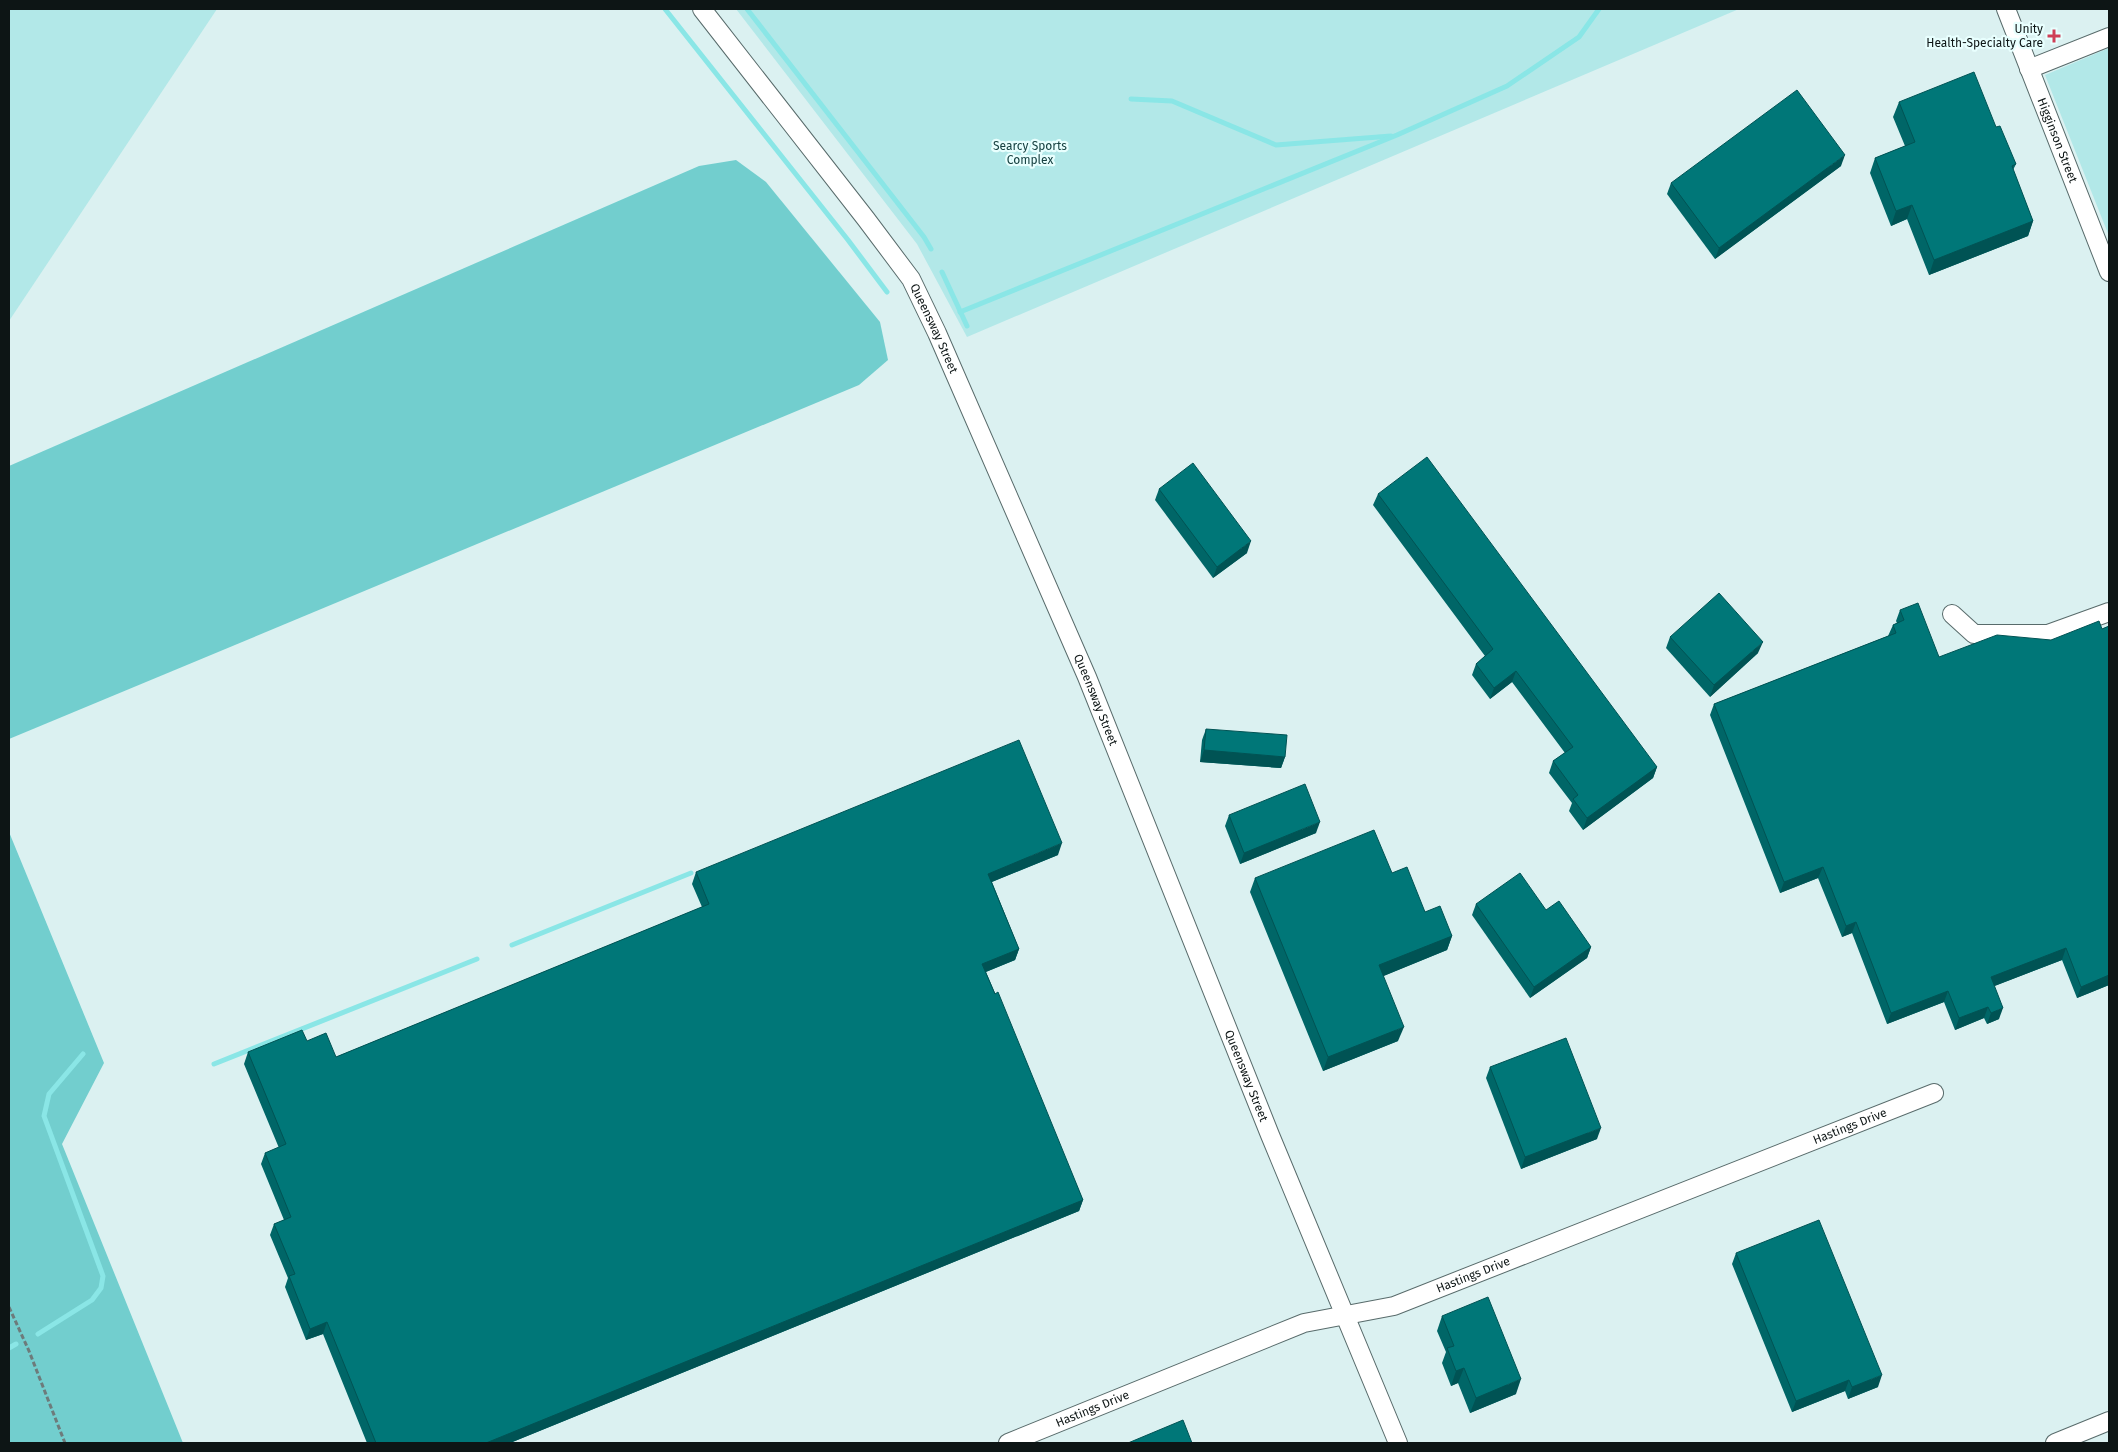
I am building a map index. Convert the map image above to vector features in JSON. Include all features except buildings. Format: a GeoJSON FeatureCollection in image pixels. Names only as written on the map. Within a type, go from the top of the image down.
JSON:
{"type":"FeatureCollection","features":[{"type":"Feature","properties":{"kind":"street","name":"Queensway Street"},"geometry":{"type":"LineString","coordinates":[[702,9],[911,279],[937,333],[1087,677],[1398,1443]]}},
{"type":"Feature","properties":{"kind":"street","name":"Higginson Street"},"geometry":{"type":"LineString","coordinates":[[2006,9],[2109,272]]}},
{"type":"Feature","properties":{"kind":"street"},"geometry":{"type":"LineString","coordinates":[[2029,69],[2109,36]]}},
{"type":"Feature","properties":{"kind":"street"},"geometry":{"type":"LineString","coordinates":[[1952,614],[1974,634],[2048,634],[2109,612]]}},
{"type":"Feature","properties":{"kind":"street","name":"Hastings Drive"},"geometry":{"type":"LineString","coordinates":[[1008,1443],[1304,1323],[1394,1306],[1934,1093]]}},
{"type":"Feature","properties":{"kind":"street"},"geometry":{"type":"LineString","coordinates":[[2055,1443],[2109,1422]]}},
{"type":"Feature","properties":{"kind":"path"},"geometry":{"type":"LineString","coordinates":[[9,1308],[29,1351],[65,1443]]}},
{"type":"Feature","properties":{"kind":"green space"},"geometry":{"type":"Polygon","coordinates":[[[9,9],[217,9],[9,321],[9,9]]]}},
{"type":"Feature","properties":{"kind":"green space","name":"Searcy Sports Complex"},"geometry":{"type":"Polygon","coordinates":[[[736,9],[1739,9],[967,337],[917,244],[736,9]]]}},
{"type":"Feature","properties":{"kind":"green space"},"geometry":{"type":"Polygon","coordinates":[[[2109,48],[2109,236],[2045,75],[2109,48]]]}},
{"type":"Feature","properties":{"kind":"shaded area"},"geometry":{"type":"Polygon","coordinates":[[[736,160],[766,182],[880,322],[888,360],[859,385],[9,739],[9,466],[699,166],[736,160]]]}},
{"type":"Feature","properties":{"kind":"shaded area"},"geometry":{"type":"Polygon","coordinates":[[[9,832],[104,1063],[62,1144],[183,1443],[9,1443],[9,832]]]}},
{"type":"Feature","properties":{"kind":"waterway"},"geometry":{"type":"LineString","coordinates":[[665,9],[887,292]]}},
{"type":"Feature","properties":{"kind":"waterway"},"geometry":{"type":"LineString","coordinates":[[747,9],[924,237],[931,249]]}},
{"type":"Feature","properties":{"kind":"waterway"},"geometry":{"type":"LineString","coordinates":[[960,312],[1397,135],[1507,86],[1579,37],[1599,9]]}},
{"type":"Feature","properties":{"kind":"waterway"},"geometry":{"type":"LineString","coordinates":[[1131,99],[1172,101],[1276,145],[1391,136]]}},
{"type":"Feature","properties":{"kind":"waterway"},"geometry":{"type":"LineString","coordinates":[[942,272],[967,326]]}},
{"type":"Feature","properties":{"kind":"waterway"},"geometry":{"type":"LineString","coordinates":[[512,945],[691,873]]}},
{"type":"Feature","properties":{"kind":"waterway"},"geometry":{"type":"LineString","coordinates":[[214,1064],[477,959]]}},
{"type":"Feature","properties":{"kind":"waterway"},"geometry":{"type":"LineString","coordinates":[[38,1334],[92,1300],[101,1288],[103,1276],[44,1116],[49,1094],[83,1054]]}},
{"type":"Feature","properties":{"kind":"waterway"},"geometry":{"type":"LineString","coordinates":[[9,1348],[16,1344]]}},
{"type":"Feature","properties":{"kind":"place","name":"Unity Health-Specialty Care"},"geometry":{"type":"Point","coordinates":[2054,36]}}]}
